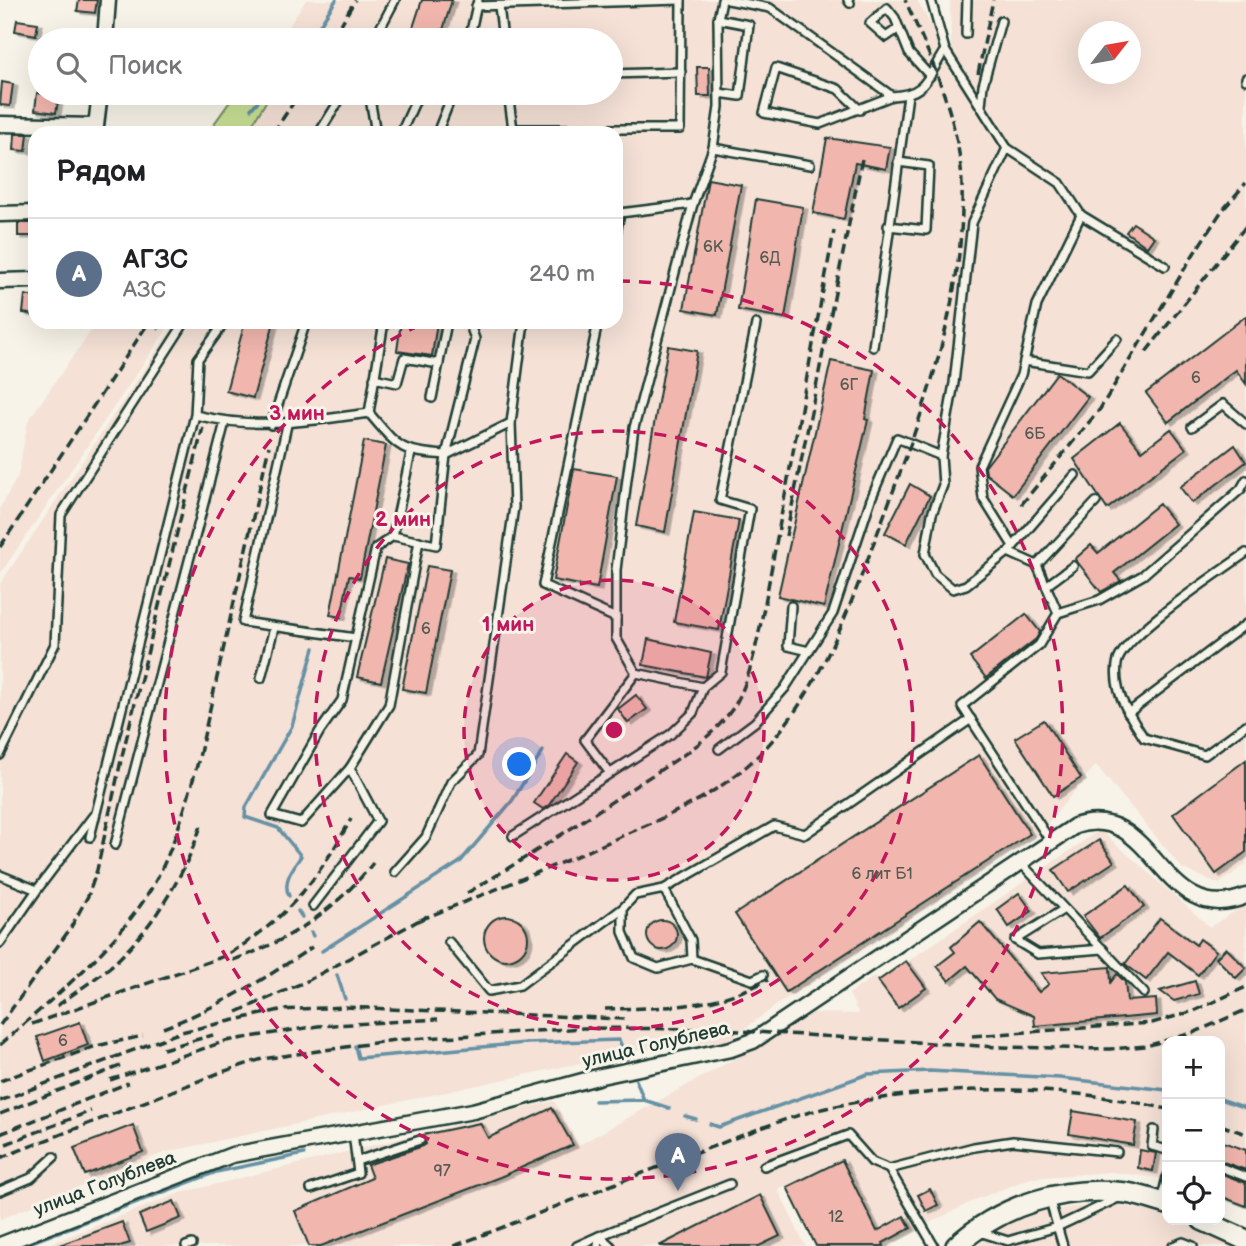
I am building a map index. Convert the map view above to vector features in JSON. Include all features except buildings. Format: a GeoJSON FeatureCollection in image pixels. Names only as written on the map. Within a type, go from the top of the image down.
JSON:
{"type":"FeatureCollection","features":[{"type":"Feature","properties":{"kind":"main road"},"geometry":{"type":"LineString","coordinates":[[956,1246],[996,1216],[1049,1197],[1097,1191],[1127,1193],[1162,1202]]}},
{"type":"Feature","properties":{"kind":"main road"},"geometry":{"type":"LineString","coordinates":[[1213,1225],[1246,1240]]}},
{"type":"Feature","properties":{"kind":"street"},"geometry":{"type":"LineString","coordinates":[[106,28],[108,0]]}},
{"type":"Feature","properties":{"kind":"street"},"geometry":{"type":"LineString","coordinates":[[0,124],[96,126],[99,105]]}},
{"type":"Feature","properties":{"kind":"street"},"geometry":{"type":"LineString","coordinates":[[0,214],[28,214]]}},
{"type":"Feature","properties":{"kind":"street"},"geometry":{"type":"LineString","coordinates":[[0,281],[28,280]]}},
{"type":"Feature","properties":{"kind":"street","name":"улица Голублева"},"geometry":{"type":"LineString","coordinates":[[0,1245],[232,1156],[473,1111],[601,1076],[731,1049],[753,1041],[1075,826],[1091,821],[1109,822],[1130,835],[1189,894],[1206,903],[1223,904],[1246,896]]}},
{"type":"Feature","properties":{"kind":"lane"},"geometry":{"type":"LineString","coordinates":[[380,28],[395,0]]}},
{"type":"Feature","properties":{"kind":"lane"},"geometry":{"type":"LineString","coordinates":[[472,28],[477,3],[499,5],[681,0],[680,129],[623,129]]}},
{"type":"Feature","properties":{"kind":"lane"},"geometry":{"type":"LineString","coordinates":[[703,687],[636,673],[616,638],[616,570],[634,428],[693,204],[713,148],[719,93],[718,19],[725,0],[770,8],[892,96]]}},
{"type":"Feature","properties":{"kind":"lane"},"geometry":{"type":"LineString","coordinates":[[931,0],[945,50],[967,89],[1007,148],[1060,183],[1082,215],[1165,266]]}},
{"type":"Feature","properties":{"kind":"lane"},"geometry":{"type":"LineString","coordinates":[[966,34],[967,0]]}},
{"type":"Feature","properties":{"kind":"lane"},"geometry":{"type":"LineString","coordinates":[[499,5],[502,28]]}},
{"type":"Feature","properties":{"kind":"lane"},"geometry":{"type":"LineString","coordinates":[[718,19],[748,25],[740,96],[719,93]]}},
{"type":"Feature","properties":{"kind":"lane"},"geometry":{"type":"LineString","coordinates":[[981,106],[983,85],[1001,21]]}},
{"type":"Feature","properties":{"kind":"lane"},"geometry":{"type":"LineString","coordinates":[[899,28],[909,53],[930,76]]}},
{"type":"Feature","properties":{"kind":"lane"},"geometry":{"type":"LineString","coordinates":[[860,110],[838,89],[776,68],[764,113],[820,124],[860,110],[892,96],[908,95],[924,88],[945,50]]}},
{"type":"Feature","properties":{"kind":"lane"},"geometry":{"type":"LineString","coordinates":[[623,74],[681,72]]}},
{"type":"Feature","properties":{"kind":"lane"},"geometry":{"type":"LineString","coordinates":[[873,347],[908,95]]}},
{"type":"Feature","properties":{"kind":"lane"},"geometry":{"type":"LineString","coordinates":[[323,126],[336,105]]}},
{"type":"Feature","properties":{"kind":"lane"},"geometry":{"type":"LineString","coordinates":[[371,105],[375,126]]}},
{"type":"Feature","properties":{"kind":"lane"},"geometry":{"type":"LineString","coordinates":[[404,126],[414,105]]}},
{"type":"Feature","properties":{"kind":"lane"},"geometry":{"type":"LineString","coordinates":[[440,126],[448,105]]}},
{"type":"Feature","properties":{"kind":"lane"},"geometry":{"type":"LineString","coordinates":[[510,105],[512,126]]}},
{"type":"Feature","properties":{"kind":"lane"},"geometry":{"type":"LineString","coordinates":[[713,148],[810,165]]}},
{"type":"Feature","properties":{"kind":"lane"},"geometry":{"type":"LineString","coordinates":[[1007,148],[972,223],[954,383],[941,456],[943,485],[932,513],[925,554],[935,574],[953,589],[966,585],[1011,549],[1075,475]]}},
{"type":"Feature","properties":{"kind":"lane"},"geometry":{"type":"LineString","coordinates":[[888,226],[926,230],[929,166],[898,162]]}},
{"type":"Feature","properties":{"kind":"lane"},"geometry":{"type":"LineString","coordinates":[[623,213],[693,204]]}},
{"type":"Feature","properties":{"kind":"lane"},"geometry":{"type":"LineString","coordinates":[[1058,613],[1037,565],[1011,549],[983,498],[979,466],[1021,375],[1037,305],[1082,215]]}},
{"type":"Feature","properties":{"kind":"lane"},"geometry":{"type":"LineString","coordinates":[[513,836],[671,734],[693,713],[703,687],[720,672],[750,509],[720,500],[756,324]]}},
{"type":"Feature","properties":{"kind":"lane"},"geometry":{"type":"LineString","coordinates":[[0,755],[55,644],[61,515],[180,329]]}},
{"type":"Feature","properties":{"kind":"lane"},"geometry":{"type":"LineString","coordinates":[[90,837],[195,415],[198,359],[220,329]]}},
{"type":"Feature","properties":{"kind":"lane"},"geometry":{"type":"LineString","coordinates":[[271,425],[304,329]]}},
{"type":"Feature","properties":{"kind":"lane"},"geometry":{"type":"LineString","coordinates":[[383,329],[369,413],[397,445],[411,453],[446,455],[511,423]]}},
{"type":"Feature","properties":{"kind":"lane"},"geometry":{"type":"LineString","coordinates":[[432,398],[446,329]]}},
{"type":"Feature","properties":{"kind":"lane"},"geometry":{"type":"LineString","coordinates":[[393,536],[436,545],[446,455],[475,340],[471,329]]}},
{"type":"Feature","properties":{"kind":"lane"},"geometry":{"type":"LineString","coordinates":[[395,872],[426,837],[451,782],[478,755],[514,507],[511,423],[523,329]]}},
{"type":"Feature","properties":{"kind":"lane"},"geometry":{"type":"LineString","coordinates":[[597,329],[543,585],[616,618]]}},
{"type":"Feature","properties":{"kind":"lane"},"geometry":{"type":"LineString","coordinates":[[1024,361],[1088,371],[1117,339]]}},
{"type":"Feature","properties":{"kind":"lane"},"geometry":{"type":"LineString","coordinates":[[374,378],[397,383],[404,358],[439,364]]}},
{"type":"Feature","properties":{"kind":"lane"},"geometry":{"type":"LineString","coordinates":[[1192,427],[1223,404],[1246,424]]}},
{"type":"Feature","properties":{"kind":"lane"},"geometry":{"type":"LineString","coordinates":[[195,415],[225,422],[287,425],[369,413]]}},
{"type":"Feature","properties":{"kind":"lane"},"geometry":{"type":"LineString","coordinates":[[115,845],[225,422]]}},
{"type":"Feature","properties":{"kind":"lane"},"geometry":{"type":"LineString","coordinates":[[287,425],[243,622],[356,638]]}},
{"type":"Feature","properties":{"kind":"lane"},"geometry":{"type":"LineString","coordinates":[[719,749],[755,722],[785,688],[809,651],[842,591],[871,499],[897,438],[941,456]]}},
{"type":"Feature","properties":{"kind":"lane"},"geometry":{"type":"LineString","coordinates":[[411,453],[393,536],[376,548],[342,700],[320,730],[272,815],[301,823],[350,768],[389,705],[419,541]]}},
{"type":"Feature","properties":{"kind":"lane"},"geometry":{"type":"LineString","coordinates":[[1051,842],[962,706],[1039,645],[1058,613],[1099,600],[1143,575],[1241,489],[1246,480]]}},
{"type":"Feature","properties":{"kind":"lane"},"geometry":{"type":"LineString","coordinates":[[1037,565],[1096,502]]}},
{"type":"Feature","properties":{"kind":"lane"},"geometry":{"type":"LineString","coordinates":[[1246,553],[1130,639],[1116,662],[1119,698],[1144,738],[1205,755],[1246,724]]}},
{"type":"Feature","properties":{"kind":"lane"},"geometry":{"type":"LineString","coordinates":[[1046,586],[1073,566]]}},
{"type":"Feature","properties":{"kind":"lane"},"geometry":{"type":"LineString","coordinates":[[791,606],[788,646],[809,651]]}},
{"type":"Feature","properties":{"kind":"lane"},"geometry":{"type":"LineString","coordinates":[[1128,713],[1246,624]]}},
{"type":"Feature","properties":{"kind":"lane"},"geometry":{"type":"LineString","coordinates":[[261,678],[274,628]]}},
{"type":"Feature","properties":{"kind":"lane"},"geometry":{"type":"LineString","coordinates":[[609,772],[585,740],[636,673]]}},
{"type":"Feature","properties":{"kind":"lane"},"geometry":{"type":"LineString","coordinates":[[449,942],[489,991],[520,985],[624,908],[635,895],[664,888],[774,827],[805,834],[971,719]]}},
{"type":"Feature","properties":{"kind":"lane"},"geometry":{"type":"LineString","coordinates":[[313,906],[378,821],[350,768]]}},
{"type":"Feature","properties":{"kind":"lane"},"geometry":{"type":"LineString","coordinates":[[0,943],[97,811]]}},
{"type":"Feature","properties":{"kind":"lane"},"geometry":{"type":"LineString","coordinates":[[1020,863],[1144,993]]}},
{"type":"Feature","properties":{"kind":"lane"},"geometry":{"type":"LineString","coordinates":[[0,875],[37,890]]}},
{"type":"Feature","properties":{"kind":"lane"},"geometry":{"type":"LineString","coordinates":[[664,888],[691,940],[692,959]]}},
{"type":"Feature","properties":{"kind":"lane"},"geometry":{"type":"LineString","coordinates":[[624,908],[623,932],[634,958],[658,968],[692,959],[751,979],[763,975]]}},
{"type":"Feature","properties":{"kind":"lane"},"geometry":{"type":"LineString","coordinates":[[1064,909],[1015,940],[1038,954],[1103,949]]}},
{"type":"Feature","properties":{"kind":"lane"},"geometry":{"type":"LineString","coordinates":[[1154,1130],[1152,1146],[1162,1149]]}},
{"type":"Feature","properties":{"kind":"lane"},"geometry":{"type":"LineString","coordinates":[[311,1189],[358,1173],[353,1133]]}},
{"type":"Feature","properties":{"kind":"lane"},"geometry":{"type":"LineString","coordinates":[[764,1166],[848,1136],[872,1162],[889,1169],[974,1147],[1013,1142],[1117,1152]]}},
{"type":"Feature","properties":{"kind":"lane"},"geometry":{"type":"LineString","coordinates":[[357,1161],[420,1140]]}},
{"type":"Feature","properties":{"kind":"lane"},"geometry":{"type":"LineString","coordinates":[[0,1191],[31,1178],[54,1157]]}},
{"type":"Feature","properties":{"kind":"lane"},"geometry":{"type":"LineString","coordinates":[[889,1169],[934,1246]]}},
{"type":"Feature","properties":{"kind":"lane"},"geometry":{"type":"LineString","coordinates":[[1225,1169],[1246,1177]]}},
{"type":"Feature","properties":{"kind":"lane"},"geometry":{"type":"LineString","coordinates":[[577,1246],[730,1184]]}},
{"type":"Feature","properties":{"kind":"lane"},"geometry":{"type":"LineString","coordinates":[[975,1230],[1008,1241],[1057,1227],[1127,1193]]}},
{"type":"Feature","properties":{"kind":"lane"},"geometry":{"type":"LineString","coordinates":[[1049,1197],[1063,1246]]}},
{"type":"Feature","properties":{"kind":"lane"},"geometry":{"type":"LineString","coordinates":[[598,1246],[599,1237]]}},
{"type":"Feature","properties":{"kind":"lane"},"geometry":{"type":"LineString","coordinates":[[599,1237],[611,1246]]}},
{"type":"Feature","properties":{"kind":"lane"},"geometry":{"type":"LineString","coordinates":[[1173,1246],[1182,1242],[1193,1246]]}},
{"type":"Feature","properties":{"kind":"shaded area"},"geometry":{"type":"Polygon","coordinates":[[[306,0],[917,0],[945,50],[952,78],[950,0],[1246,0],[1246,864],[1219,884],[1183,869],[1096,765],[1042,830],[778,1004],[729,1040],[641,1050],[166,1152],[0,1219],[0,584],[171,329],[623,329],[623,126],[226,126],[240,105],[623,105],[623,28],[288,28],[306,0]]]}},
{"type":"Feature","properties":{"kind":"shaded area"},"geometry":{"type":"Polygon","coordinates":[[[92,329],[167,329],[0,574],[0,508],[18,476],[28,421],[92,329]]]}},
{"type":"Feature","properties":{"kind":"shaded area"},"geometry":{"type":"Polygon","coordinates":[[[1100,830],[1210,927],[1246,904],[1246,1206],[1225,1198],[1225,1036],[1162,1036],[1162,1178],[1111,1172],[1031,1178],[977,1199],[884,1246],[842,1161],[778,1189],[805,1246],[44,1246],[180,1193],[554,1101],[579,1145],[758,1046],[807,1013],[859,1014],[849,994],[875,976],[879,981],[1100,830]]]}},
{"type":"Feature","properties":{"kind":"shaded area"},"geometry":{"type":"Polygon","coordinates":[[[1119,1205],[1152,1212],[1162,1216],[1162,1225],[1187,1225],[1244,1246],[977,1246],[1002,1226],[1037,1213],[1074,1207],[1119,1205]]]}},
{"type":"Feature","properties":{"kind":"green space"},"geometry":{"type":"Polygon","coordinates":[[[227,105],[264,105],[251,126],[214,124],[227,105]]]}},
{"type":"Feature","properties":{"kind":"waterway"},"geometry":{"type":"LineString","coordinates":[[318,28],[336,0]]}},
{"type":"Feature","properties":{"kind":"waterway"},"geometry":{"type":"LineString","coordinates":[[251,109],[254,105]]}},
{"type":"Feature","properties":{"kind":"waterway"},"geometry":{"type":"LineString","coordinates":[[289,896],[288,880],[301,856],[278,828],[245,817],[246,807],[292,726],[314,648]]}},
{"type":"Feature","properties":{"kind":"waterway"},"geometry":{"type":"LineString","coordinates":[[322,951],[460,862],[512,801],[543,751]]}},
{"type":"Feature","properties":{"kind":"waterway"},"geometry":{"type":"LineString","coordinates":[[298,911],[302,917]]}},
{"type":"Feature","properties":{"kind":"waterway"},"geometry":{"type":"LineString","coordinates":[[311,932],[313,936]]}},
{"type":"Feature","properties":{"kind":"waterway"},"geometry":{"type":"LineString","coordinates":[[337,975],[345,999]]}},
{"type":"Feature","properties":{"kind":"waterway"},"geometry":{"type":"LineString","coordinates":[[355,1046],[358,1058],[526,1043],[619,1040],[627,1059]]}},
{"type":"Feature","properties":{"kind":"waterway"},"geometry":{"type":"LineString","coordinates":[[710,1124],[719,1127],[868,1074],[930,1071],[1060,1078],[1162,1089]]}},
{"type":"Feature","properties":{"kind":"waterway"},"geometry":{"type":"LineString","coordinates":[[636,1080],[644,1100]]}},
{"type":"Feature","properties":{"kind":"waterway"},"geometry":{"type":"LineString","coordinates":[[595,1101],[644,1100],[669,1108]]}},
{"type":"Feature","properties":{"kind":"waterway"},"geometry":{"type":"LineString","coordinates":[[1225,1101],[1246,1108]]}},
{"type":"Feature","properties":{"kind":"waterway"},"geometry":{"type":"LineString","coordinates":[[685,1116],[696,1119]]}},
{"type":"Feature","properties":{"kind":"waterway"},"geometry":{"type":"LineString","coordinates":[[21,1246],[216,1172],[304,1154]]}},
{"type":"Feature","properties":{"kind":"railway"},"geometry":{"type":"LineString","coordinates":[[339,28],[355,0]]}},
{"type":"Feature","properties":{"kind":"railway"},"geometry":{"type":"LineString","coordinates":[[420,920],[599,846],[673,813],[720,787],[748,765],[773,740],[813,683],[844,619],[926,399],[949,316],[956,274],[962,187],[956,139],[943,91],[905,0]]}},
{"type":"Feature","properties":{"kind":"railway"},"geometry":{"type":"LineString","coordinates":[[978,74],[993,0]]}},
{"type":"Feature","properties":{"kind":"railway"},"geometry":{"type":"LineString","coordinates":[[278,126],[292,105]]}},
{"type":"Feature","properties":{"kind":"railway"},"geometry":{"type":"LineString","coordinates":[[786,536],[862,159]]}},
{"type":"Feature","properties":{"kind":"railway"},"geometry":{"type":"LineString","coordinates":[[1021,505],[1100,409],[1193,255],[1221,212],[1246,183]]}},
{"type":"Feature","properties":{"kind":"railway"},"geometry":{"type":"LineString","coordinates":[[1146,352],[1246,226]]}},
{"type":"Feature","properties":{"kind":"railway"},"geometry":{"type":"LineString","coordinates":[[467,893],[690,750],[715,730],[735,705],[750,668],[760,628],[834,231]]}},
{"type":"Feature","properties":{"kind":"railway"},"geometry":{"type":"LineString","coordinates":[[0,547],[144,329]]}},
{"type":"Feature","properties":{"kind":"railway"},"geometry":{"type":"LineString","coordinates":[[0,1025],[70,929],[88,896],[97,870],[122,756],[203,427]]}},
{"type":"Feature","properties":{"kind":"railway"},"geometry":{"type":"LineString","coordinates":[[0,1045],[106,947],[148,894],[167,858],[198,762],[269,446]]}},
{"type":"Feature","properties":{"kind":"railway"},"geometry":{"type":"LineString","coordinates":[[32,1024],[225,956],[247,943],[298,897],[326,861],[351,819]]}},
{"type":"Feature","properties":{"kind":"railway"},"geometry":{"type":"LineString","coordinates":[[57,1006],[110,967],[139,937],[177,881],[202,822]]}},
{"type":"Feature","properties":{"kind":"railway"},"geometry":{"type":"LineString","coordinates":[[233,960],[273,943],[310,922],[343,895],[373,863]]}},
{"type":"Feature","properties":{"kind":"railway"},"geometry":{"type":"LineString","coordinates":[[237,1012],[307,981],[427,916]]}},
{"type":"Feature","properties":{"kind":"railway"},"geometry":{"type":"LineString","coordinates":[[163,1028],[240,992],[312,947]]}},
{"type":"Feature","properties":{"kind":"railway"},"geometry":{"type":"LineString","coordinates":[[605,1009],[689,1005],[728,996],[768,980]]}},
{"type":"Feature","properties":{"kind":"railway"},"geometry":{"type":"LineString","coordinates":[[972,1036],[1152,1023],[1194,1011],[1246,987]]}},
{"type":"Feature","properties":{"kind":"railway"},"geometry":{"type":"LineString","coordinates":[[0,1101],[181,1032],[280,1010],[344,1007],[624,1019]]}},
{"type":"Feature","properties":{"kind":"railway"},"geometry":{"type":"LineString","coordinates":[[0,1158],[219,1073],[262,1059],[395,1040],[583,1028],[707,1029],[997,1047],[1110,1049],[1146,1046],[1195,1032],[1246,1010]]}},
{"type":"Feature","properties":{"kind":"railway"},"geometry":{"type":"LineString","coordinates":[[110,1080],[226,1041],[318,1026],[438,1019]]}},
{"type":"Feature","properties":{"kind":"railway"},"geometry":{"type":"LineString","coordinates":[[163,1049],[213,1035]]}},
{"type":"Feature","properties":{"kind":"railway"},"geometry":{"type":"LineString","coordinates":[[0,1081],[96,1046],[143,1036]]}},
{"type":"Feature","properties":{"kind":"railway"},"geometry":{"type":"LineString","coordinates":[[0,1114],[120,1066]]}},
{"type":"Feature","properties":{"kind":"railway"},"geometry":{"type":"LineString","coordinates":[[0,1134],[128,1083]]}},
{"type":"Feature","properties":{"kind":"railway"},"geometry":{"type":"LineString","coordinates":[[454,1246],[761,1128],[826,1108],[911,1094],[997,1090],[1083,1094],[1162,1108]]}},
{"type":"Feature","properties":{"kind":"railway"},"geometry":{"type":"LineString","coordinates":[[6,1144],[91,1111]]}},
{"type":"Feature","properties":{"kind":"railway"},"geometry":{"type":"LineString","coordinates":[[1225,1127],[1246,1134]]}},
{"type":"Feature","properties":{"kind":"place","name":"АГЗС"},"geometry":{"type":"Point","coordinates":[678,1191]}}]}
